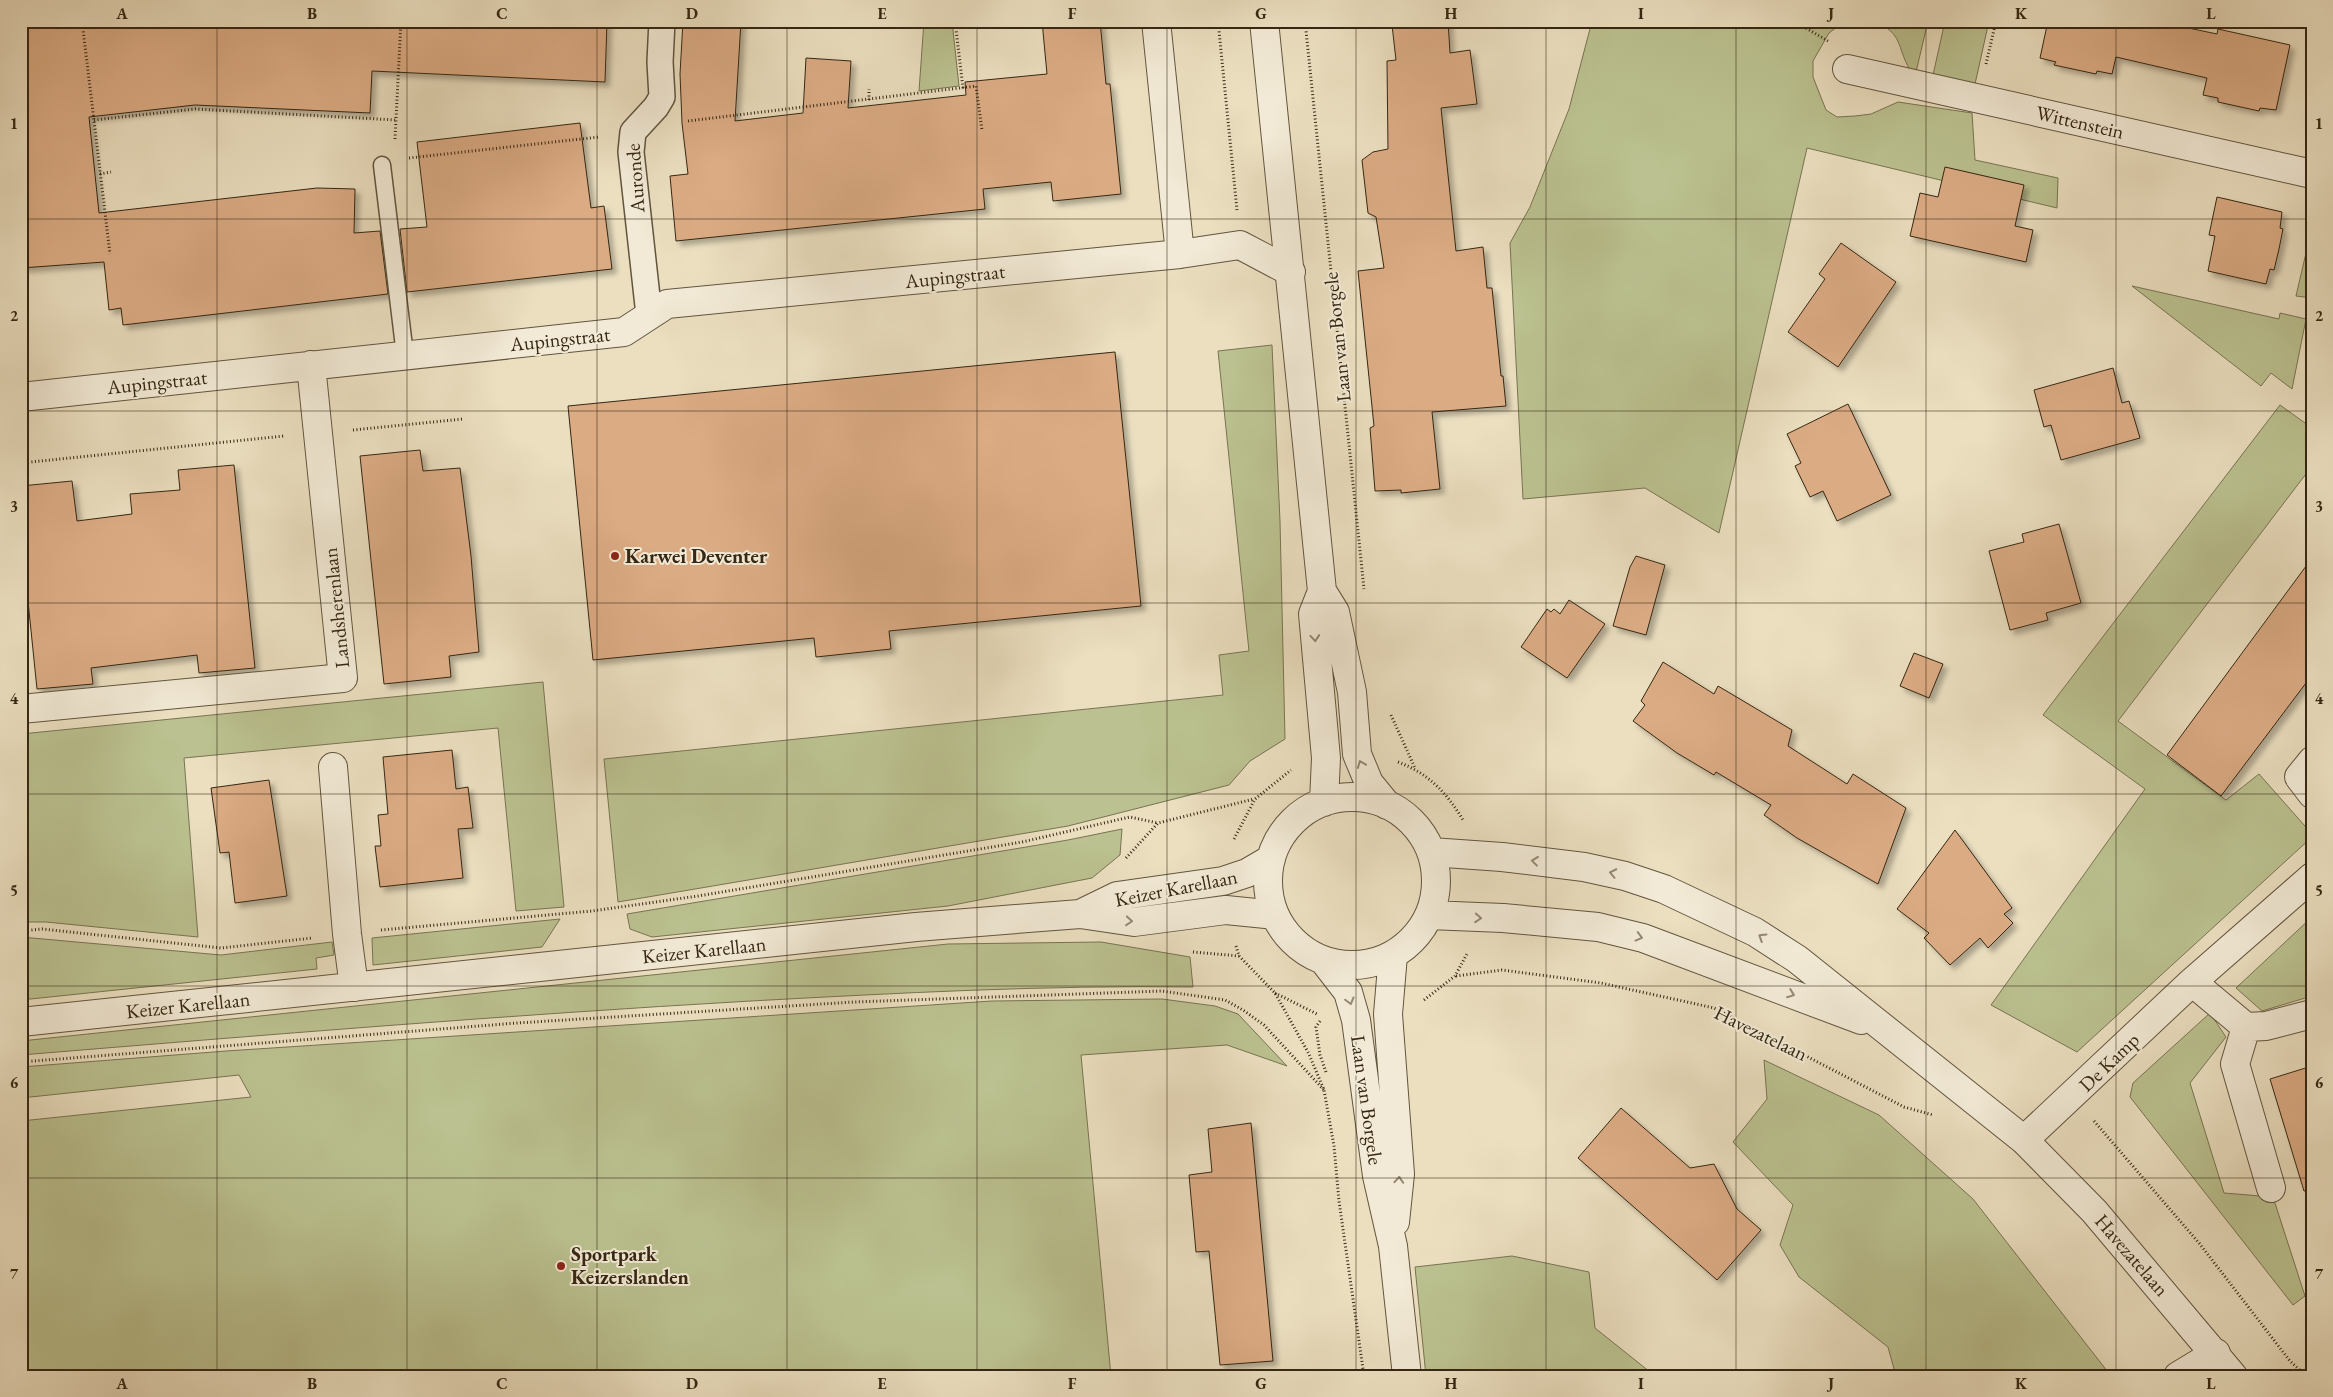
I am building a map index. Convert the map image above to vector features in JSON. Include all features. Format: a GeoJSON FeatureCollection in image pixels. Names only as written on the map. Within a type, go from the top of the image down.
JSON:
{"type":"FeatureCollection","features":[{"type":"Feature","properties":{"kind":"street","name":"Auronde"},"geometry":{"type":"LineString","coordinates":[[649,315],[631,152],[633,132],[656,107],[662,97],[660,62],[662,21]]}},
{"type":"Feature","properties":{"kind":"street"},"geometry":{"type":"LineString","coordinates":[[1156,21],[1180,254]]}},
{"type":"Feature","properties":{"kind":"street","name":"Laan van Borgele"},"geometry":{"type":"LineString","coordinates":[[1264,21],[1322,591],[1335,612],[1352,692],[1357,754],[1369,783],[1387,805]]}},
{"type":"Feature","properties":{"kind":"street","name":"Wittenstein"},"geometry":{"type":"LineString","coordinates":[[1847,69],[2312,174]]}},
{"type":"Feature","properties":{"kind":"street","name":"Aupingstraat"},"geometry":{"type":"LineString","coordinates":[[21,397],[624,332],[667,304],[1180,254],[1240,245],[1291,272]]}},
{"type":"Feature","properties":{"kind":"street","name":"Landsherenlaan"},"geometry":{"type":"LineString","coordinates":[[21,709],[343,678],[311,365]]}},
{"type":"Feature","properties":{"kind":"street","name":"Laan van Borgele"},"geometry":{"type":"LineString","coordinates":[[1322,591],[1313,614],[1326,758],[1324,802]]}},
{"type":"Feature","properties":{"kind":"street"},"geometry":{"type":"LineString","coordinates":[[2312,760],[2299,778],[2312,794]]}},
{"type":"Feature","properties":{"kind":"street"},"geometry":{"type":"LineString","coordinates":[[333,767],[347,934],[354,987]]}},
{"type":"Feature","properties":{"kind":"street"},"geometry":{"type":"LineString","coordinates":[[1344,798],[1366,799],[1387,805],[1406,816],[1421,832],[1431,852],[1436,873],[1435,895],[1429,915],[1420,931],[1408,944],[1393,955],[1376,962],[1358,965],[1341,965],[1324,961],[1295,943],[1275,915],[1268,879],[1271,859],[1278,840],[1291,824],[1306,811],[1324,802],[1344,798]]}},
{"type":"Feature","properties":{"kind":"street","name":"Havezatelaan"},"geometry":{"type":"LineString","coordinates":[[1431,852],[1482,854],[1584,867],[1625,876],[1664,889],[1755,932],[1797,958],[2024,1140],[2094,1211],[2233,1376]]}},
{"type":"Feature","properties":{"kind":"street","name":"Keizer Karellaan"},"geometry":{"type":"LineString","coordinates":[[1080,914],[1117,896],[1224,881],[1247,873],[1271,859]]}},
{"type":"Feature","properties":{"kind":"street","name":"De Kamp"},"geometry":{"type":"LineString","coordinates":[[2024,1140],[2071,1098],[2192,982],[2312,877]]}},
{"type":"Feature","properties":{"kind":"street","name":"Keizer Karellaan"},"geometry":{"type":"LineString","coordinates":[[21,1022],[916,927],[1080,914],[1134,922],[1226,910],[1275,915]]}},
{"type":"Feature","properties":{"kind":"street","name":"Havezatelaan"},"geometry":{"type":"LineString","coordinates":[[1429,915],[1503,918],[1598,927],[1643,938],[1885,1029]]}},
{"type":"Feature","properties":{"kind":"street","name":"Laan van Borgele"},"geometry":{"type":"LineString","coordinates":[[1393,955],[1388,1014],[1400,1174],[1393,1246]]}},
{"type":"Feature","properties":{"kind":"street","name":"Laan van Borgele"},"geometry":{"type":"LineString","coordinates":[[1324,961],[1348,992],[1356,1020],[1377,1176],[1393,1246],[1407,1376]]}},
{"type":"Feature","properties":{"kind":"street"},"geometry":{"type":"LineString","coordinates":[[2192,982],[2246,1028],[2266,1026],[2312,1014]]}},
{"type":"Feature","properties":{"kind":"street"},"geometry":{"type":"LineString","coordinates":[[2246,1028],[2235,1064],[2271,1188]]}},
{"type":"Feature","properties":{"kind":"street"},"geometry":{"type":"LineString","coordinates":[[2178,1376],[2216,1354]]}},
{"type":"Feature","properties":{"kind":"lane"},"geometry":{"type":"LineString","coordinates":[[388,162],[405,355]]}},
{"type":"Feature","properties":{"kind":"path"},"geometry":{"type":"LineString","coordinates":[[82,21],[110,254]]}},
{"type":"Feature","properties":{"kind":"path"},"geometry":{"type":"LineString","coordinates":[[401,21],[396,120],[388,162],[605,137],[664,124],[976,86],[982,130]]}},
{"type":"Feature","properties":{"kind":"path"},"geometry":{"type":"LineString","coordinates":[[955,21],[963,88]]}},
{"type":"Feature","properties":{"kind":"path","name":"Laan van Borgele"},"geometry":{"type":"LineString","coordinates":[[1305,21],[1364,593]]}},
{"type":"Feature","properties":{"kind":"path"},"geometry":{"type":"LineString","coordinates":[[1978,99],[1996,21]]}},
{"type":"Feature","properties":{"kind":"path"},"geometry":{"type":"LineString","coordinates":[[869,89],[869,100]]}},
{"type":"Feature","properties":{"kind":"path"},"geometry":{"type":"LineString","coordinates":[[94,120],[195,109],[396,120]]}},
{"type":"Feature","properties":{"kind":"path"},"geometry":{"type":"LineString","coordinates":[[100,174],[111,172]]}},
{"type":"Feature","properties":{"kind":"path"},"geometry":{"type":"LineString","coordinates":[[21,463],[462,418]]}},
{"type":"Feature","properties":{"kind":"path"},"geometry":{"type":"LineString","coordinates":[[21,931],[42,929],[220,948],[592,911],[698,896],[1022,842],[1130,817],[1158,824],[1255,799]]}},
{"type":"Feature","properties":{"kind":"path","name":"Keizer Karellaan"},"geometry":{"type":"LineString","coordinates":[[1120,865],[1158,824]]}},
{"type":"Feature","properties":{"kind":"path","name":"Laan van Borgele"},"geometry":{"type":"LineString","coordinates":[[1240,956],[1275,993],[1309,1054],[1324,1090],[1334,1146],[1339,1202],[1364,1376]]}},
{"type":"Feature","properties":{"kind":"path","name":"Havezatelaan"},"geometry":{"type":"LineString","coordinates":[[1455,976],[1502,970],[1601,983],[1714,1008],[1904,1106],[1941,1117]]}},
{"type":"Feature","properties":{"kind":"path"},"geometry":{"type":"LineString","coordinates":[[21,1062],[636,1016],[854,1002],[1162,991],[1225,1000],[1243,1010],[1264,1026],[1324,1090]]}},
{"type":"Feature","properties":{"kind":"path","name":"Laan van Borgele"},"geometry":{"type":"LineString","coordinates":[[1275,993],[1324,1017],[1316,1027],[1320,1055],[1326,1074]]}},
{"type":"Feature","properties":{"kind":"path","name":"Laan van Borgele"},"geometry":{"type":"LineString","coordinates":[[1324,1090],[1329,1083]]}},
{"type":"Feature","properties":{"kind":"path"},"geometry":{"type":"LineString","coordinates":[[2071,1098],[2096,1123],[2199,1243],[2290,1360],[2306,1376]]}},
{"type":"Feature","properties":{"kind":"green space"},"geometry":{"type":"Polygon","coordinates":[[[924,21],[952,21],[959,86],[919,91],[924,21]]]}},
{"type":"Feature","properties":{"kind":"green space"},"geometry":{"type":"Polygon","coordinates":[[[1592,21],[1850,21],[1842,23],[1829,33],[1813,61],[1813,77],[1826,110],[1837,117],[1855,116],[1871,114],[1898,102],[1972,113],[1975,160],[2058,178],[2057,208],[1807,148],[1719,533],[1645,488],[1523,499],[1510,243],[1530,207],[1569,109],[1592,21]]]}},
{"type":"Feature","properties":{"kind":"green space"},"geometry":{"type":"Polygon","coordinates":[[[1874,21],[1928,21],[1916,72],[1910,70],[1895,36],[1884,26],[1874,21]]]}},
{"type":"Feature","properties":{"kind":"green space"},"geometry":{"type":"Polygon","coordinates":[[[1945,21],[1989,21],[1975,84],[1933,75],[1945,21]]]}},
{"type":"Feature","properties":{"kind":"green space"},"geometry":{"type":"Polygon","coordinates":[[[2312,227],[2312,298],[2296,296],[2312,227]]]}},
{"type":"Feature","properties":{"kind":"green space"},"geometry":{"type":"Polygon","coordinates":[[[2132,286],[2279,319],[2280,313],[2306,319],[2292,389],[2271,373],[2261,386],[2132,286]]]}},
{"type":"Feature","properties":{"kind":"green space"},"geometry":{"type":"Polygon","coordinates":[[[1272,345],[1280,521],[1285,739],[1250,761],[1229,785],[1068,826],[618,902],[604,759],[1223,695],[1219,655],[1249,651],[1218,351],[1272,345]]]}},
{"type":"Feature","properties":{"kind":"green space"},"geometry":{"type":"Polygon","coordinates":[[[2280,405],[2312,428],[2312,466],[2118,721],[2226,800],[2259,774],[2312,834],[2312,837],[2077,1052],[1991,1005],[2145,789],[2043,715],[2280,405]]]}},
{"type":"Feature","properties":{"kind":"green space"},"geometry":{"type":"Polygon","coordinates":[[[543,682],[564,907],[516,911],[498,728],[184,758],[198,937],[46,922],[21,922],[21,734],[543,682]]]}},
{"type":"Feature","properties":{"kind":"green space"},"geometry":{"type":"Polygon","coordinates":[[[1122,829],[1120,855],[1092,878],[948,906],[652,937],[630,929],[627,914],[1068,840],[1122,829]]]}},
{"type":"Feature","properties":{"kind":"green space"},"geometry":{"type":"Polygon","coordinates":[[[2312,917],[2312,996],[2262,1011],[2236,988],[2312,917]]]}},
{"type":"Feature","properties":{"kind":"green space"},"geometry":{"type":"Polygon","coordinates":[[[560,919],[542,947],[373,965],[372,938],[560,919]]]}},
{"type":"Feature","properties":{"kind":"green space"},"geometry":{"type":"Polygon","coordinates":[[[21,937],[221,955],[332,942],[334,955],[316,958],[317,969],[21,1000],[21,937]]]}},
{"type":"Feature","properties":{"kind":"green space"},"geometry":{"type":"Polygon","coordinates":[[[1101,942],[1190,957],[1193,987],[1027,988],[751,1001],[477,1019],[21,1055],[21,1041],[948,944],[1101,942]]]}},
{"type":"Feature","properties":{"kind":"green space","name":"Sportpark Keizerslanden"},"geometry":{"type":"Polygon","coordinates":[[[1162,999],[1215,1006],[1238,1014],[1287,1066],[1227,1045],[1081,1055],[1111,1376],[21,1376],[21,1121],[251,1097],[239,1075],[21,1098],[21,1067],[226,1051],[992,1001],[1162,999]]]}},
{"type":"Feature","properties":{"kind":"green space"},"geometry":{"type":"Polygon","coordinates":[[[2210,1013],[2226,1037],[2190,1083],[2224,1193],[2273,1197],[2305,1296],[2293,1305],[2130,1097],[2133,1083],[2210,1013]]]}},
{"type":"Feature","properties":{"kind":"green space"},"geometry":{"type":"Polygon","coordinates":[[[1764,1060],[1879,1115],[1973,1199],[2111,1376],[1896,1376],[1888,1347],[1799,1277],[1780,1245],[1793,1205],[1733,1142],[1767,1099],[1764,1060]]]}},
{"type":"Feature","properties":{"kind":"green space"},"geometry":{"type":"Polygon","coordinates":[[[1512,1256],[1589,1272],[1595,1328],[1655,1376],[1426,1376],[1415,1267],[1512,1256]]]}},
{"type":"Feature","properties":{"kind":"building"},"geometry":{"type":"Polygon","coordinates":[[[21,21],[607,21],[605,82],[372,71],[370,113],[195,105],[89,117],[99,213],[317,188],[355,189],[354,233],[380,231],[388,294],[123,325],[121,308],[109,310],[104,262],[21,268],[21,21]]]}},
{"type":"Feature","properties":{"kind":"building"},"geometry":{"type":"Polygon","coordinates":[[[683,21],[741,21],[735,121],[803,113],[806,58],[851,61],[848,108],[966,95],[965,82],[1047,74],[1042,21],[1100,21],[1106,84],[1110,84],[1121,194],[1053,201],[1051,182],[983,189],[985,209],[676,241],[670,176],[688,174],[682,123],[680,74],[683,21]]]}},
{"type":"Feature","properties":{"kind":"building"},"geometry":{"type":"Polygon","coordinates":[[[1448,21],[1450,53],[1470,50],[1477,104],[1441,108],[1456,251],[1483,247],[1487,288],[1492,288],[1506,406],[1432,412],[1440,489],[1401,493],[1401,490],[1375,491],[1370,428],[1374,426],[1358,271],[1384,268],[1376,217],[1368,213],[1362,160],[1373,152],[1388,149],[1387,61],[1396,60],[1392,25],[1448,21]]]}},
{"type":"Feature","properties":{"kind":"building"},"geometry":{"type":"Polygon","coordinates":[[[2048,21],[2155,21],[2217,34],[2218,29],[2290,45],[2276,110],[2260,108],[2259,111],[2218,102],[2218,98],[2203,95],[2207,78],[2116,57],[2112,74],[2097,71],[2096,74],[2054,65],[2056,62],[2040,58],[2048,21]]]}},
{"type":"Feature","properties":{"kind":"building"},"geometry":{"type":"Polygon","coordinates":[[[580,123],[591,208],[604,206],[612,269],[407,292],[400,229],[427,227],[417,142],[580,123]]]}},
{"type":"Feature","properties":{"kind":"building"},"geometry":{"type":"Polygon","coordinates":[[[1945,167],[2024,185],[2015,226],[2033,230],[2026,262],[1910,236],[1920,193],[1938,197],[1945,167]]]}},
{"type":"Feature","properties":{"kind":"building"},"geometry":{"type":"Polygon","coordinates":[[[2217,197],[2282,212],[2280,228],[2283,229],[2279,249],[2274,270],[2270,269],[2266,284],[2208,271],[2215,236],[2209,235],[2217,197]]]}},
{"type":"Feature","properties":{"kind":"building"},"geometry":{"type":"Polygon","coordinates":[[[1841,243],[1896,282],[1838,367],[1788,332],[1825,279],[1819,274],[1841,243]]]}},
{"type":"Feature","properties":{"kind":"building"},"geometry":{"type":"Polygon","coordinates":[[[1115,352],[1141,606],[889,631],[891,649],[816,657],[814,638],[593,660],[568,406],[1115,352]]]}},
{"type":"Feature","properties":{"kind":"building"},"geometry":{"type":"Polygon","coordinates":[[[2113,368],[2122,403],[2129,401],[2140,438],[2061,460],[2051,425],[2044,427],[2034,390],[2113,368]]]}},
{"type":"Feature","properties":{"kind":"building"},"geometry":{"type":"Polygon","coordinates":[[[1848,404],[1891,495],[1837,521],[1823,491],[1810,497],[1795,466],[1801,463],[1787,434],[1848,404]]]}},
{"type":"Feature","properties":{"kind":"building"},"geometry":{"type":"Polygon","coordinates":[[[420,450],[423,471],[460,468],[471,556],[479,652],[449,656],[451,677],[384,684],[360,456],[420,450]]]}},
{"type":"Feature","properties":{"kind":"building"},"geometry":{"type":"Polygon","coordinates":[[[234,465],[255,668],[199,673],[197,655],[91,668],[93,684],[37,689],[21,533],[21,486],[72,481],[77,521],[132,514],[130,494],[180,490],[178,470],[234,465]]]}},
{"type":"Feature","properties":{"kind":"building"},"geometry":{"type":"Polygon","coordinates":[[[2059,524],[2081,603],[2046,613],[2048,620],[2010,630],[1989,551],[2024,542],[2022,534],[2059,524]]]}},
{"type":"Feature","properties":{"kind":"building"},"geometry":{"type":"Polygon","coordinates":[[[1636,556],[1665,565],[1646,635],[1613,626],[1630,567],[1636,556]]]}},
{"type":"Feature","properties":{"kind":"building"},"geometry":{"type":"Polygon","coordinates":[[[2312,558],[2312,675],[2221,796],[2167,755],[2312,558]]]}},
{"type":"Feature","properties":{"kind":"building"},"geometry":{"type":"Polygon","coordinates":[[[1569,600],[1605,624],[1567,678],[1521,647],[1547,609],[1551,612],[1554,609],[1560,614],[1569,600]]]}},
{"type":"Feature","properties":{"kind":"building"},"geometry":{"type":"Polygon","coordinates":[[[1914,653],[1943,664],[1929,698],[1900,686],[1914,653]]]}},
{"type":"Feature","properties":{"kind":"building"},"geometry":{"type":"Polygon","coordinates":[[[1663,662],[1714,694],[1718,686],[1792,730],[1788,746],[1847,784],[1853,774],[1906,808],[1878,884],[1797,838],[1764,815],[1771,805],[1716,772],[1714,775],[1677,753],[1633,721],[1645,705],[1641,701],[1663,662]]]}},
{"type":"Feature","properties":{"kind":"building"},"geometry":{"type":"Polygon","coordinates":[[[452,750],[456,789],[468,787],[473,828],[458,829],[463,878],[380,887],[375,846],[381,846],[378,815],[388,814],[383,757],[452,750]]]}},
{"type":"Feature","properties":{"kind":"building"},"geometry":{"type":"Polygon","coordinates":[[[269,780],[287,896],[235,903],[229,852],[220,853],[211,788],[269,780]]]}},
{"type":"Feature","properties":{"kind":"building"},"geometry":{"type":"Polygon","coordinates":[[[1955,830],[2012,908],[2004,914],[2013,923],[1988,948],[1980,938],[1950,965],[1924,938],[1929,933],[1897,909],[1955,830]]]}},
{"type":"Feature","properties":{"kind":"building"},"geometry":{"type":"Polygon","coordinates":[[[2312,1066],[2312,1190],[2304,1191],[2270,1079],[2312,1066]]]}},
{"type":"Feature","properties":{"kind":"building"},"geometry":{"type":"Polygon","coordinates":[[[1621,1108],[1690,1168],[1714,1164],[1737,1209],[1761,1230],[1717,1280],[1578,1158],[1621,1108]]]}},
{"type":"Feature","properties":{"kind":"building"},"geometry":{"type":"Polygon","coordinates":[[[1251,1123],[1273,1361],[1220,1365],[1209,1251],[1196,1252],[1189,1175],[1212,1172],[1208,1129],[1251,1123]]]}},
{"type":"Feature","properties":{"kind":"place","name":"Karwei Deventer"},"geometry":{"type":"Point","coordinates":[615,556]}},
{"type":"Feature","properties":{"kind":"place","name":"Sportpark Keizerslanden"},"geometry":{"type":"Point","coordinates":[561,1266]}}]}
